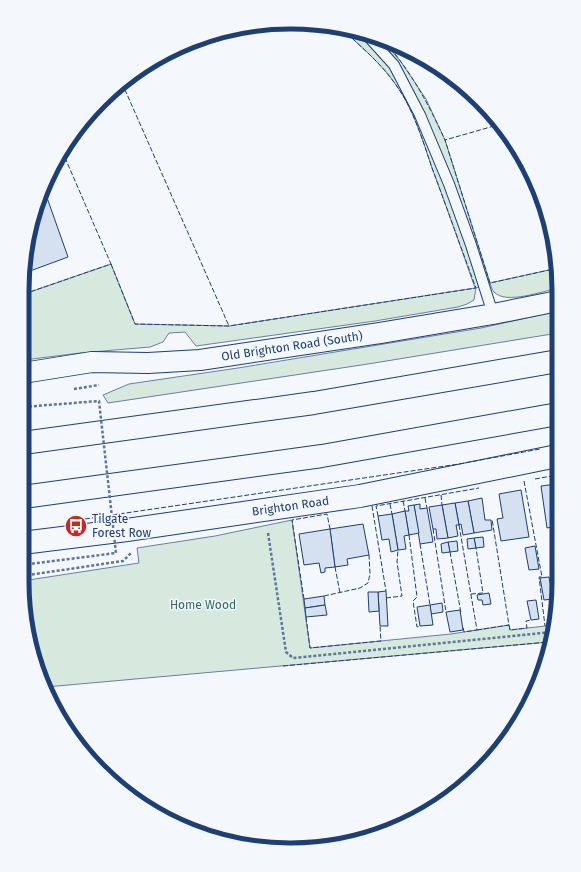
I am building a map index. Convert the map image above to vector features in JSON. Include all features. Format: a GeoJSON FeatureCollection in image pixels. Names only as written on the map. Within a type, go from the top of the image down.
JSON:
{"type":"FeatureCollection","features":[{"type":"Feature","properties":{"kind":"main road"},"geometry":{"type":"LineString","coordinates":[[29,442],[314,403],[552,362]]}},
{"type":"Feature","properties":{"kind":"main road"},"geometry":{"type":"LineString","coordinates":[[29,496],[322,456],[552,415]]}},
{"type":"Feature","properties":{"kind":"main road","name":"Brighton Road"},"geometry":{"type":"LineString","coordinates":[[29,542],[127,530],[360,496],[552,457]]}},
{"type":"Feature","properties":{"kind":"street","name":"Old Brighton Road (South)"},"geometry":{"type":"LineString","coordinates":[[29,372],[92,362],[148,363],[200,360],[380,333],[493,314],[552,302]]}},
{"type":"Feature","properties":{"kind":"lane"},"geometry":{"type":"LineString","coordinates":[[374,43],[394,64],[420,115],[449,184],[469,238],[493,314]]}},
{"type":"Feature","properties":{"kind":"path"},"geometry":{"type":"LineString","coordinates":[[29,407],[99,401],[116,553],[29,564]]}},
{"type":"Feature","properties":{"kind":"path"},"geometry":{"type":"LineString","coordinates":[[265,510],[286,652],[293,658],[547,632]]}},
{"type":"Feature","properties":{"kind":"path"},"geometry":{"type":"LineString","coordinates":[[29,575],[123,561],[131,553],[130,548]]}},
{"type":"Feature","properties":{"kind":"green space"},"geometry":{"type":"Polygon","coordinates":[[[349,36],[390,49],[401,62],[426,99],[445,140],[490,283],[476,288],[474,300],[458,307],[375,321],[196,346],[185,332],[169,333],[163,342],[150,347],[29,359],[29,292],[111,264],[135,324],[229,326],[475,288],[421,136],[408,104],[384,69],[349,36]]]}},
{"type":"Feature","properties":{"kind":"green space"},"geometry":{"type":"Polygon","coordinates":[[[551,270],[552,290],[525,296],[507,297],[500,296],[493,291],[490,283],[551,270]]]}},
{"type":"Feature","properties":{"kind":"green space"},"geometry":{"type":"Polygon","coordinates":[[[552,312],[552,334],[368,364],[108,403],[103,395],[129,384],[238,368],[481,328],[552,312]]]}},
{"type":"Feature","properties":{"kind":"green space","name":"Home Wood"},"geometry":{"type":"Polygon","coordinates":[[[292,520],[310,648],[451,634],[509,625],[510,630],[548,626],[545,642],[51,687],[43,666],[34,633],[31,616],[29,580],[139,563],[137,548],[215,536],[292,520]]]}},
{"type":"Feature","properties":{"kind":"building"},"geometry":{"type":"Polygon","coordinates":[[[47,196],[68,257],[30,271],[34,239],[47,196]]]}},
{"type":"Feature","properties":{"kind":"building"},"geometry":{"type":"Polygon","coordinates":[[[552,485],[552,527],[547,528],[541,486],[552,485]]]}},
{"type":"Feature","properties":{"kind":"building"},"geometry":{"type":"Polygon","coordinates":[[[521,490],[529,537],[501,541],[497,519],[503,518],[499,494],[521,490]]]}},
{"type":"Feature","properties":{"kind":"building"},"geometry":{"type":"Polygon","coordinates":[[[482,498],[485,520],[491,520],[492,530],[474,533],[468,501],[482,498]]]}},
{"type":"Feature","properties":{"kind":"building"},"geometry":{"type":"Polygon","coordinates":[[[468,501],[474,533],[463,535],[461,524],[459,525],[455,503],[468,501]]]}},
{"type":"Feature","properties":{"kind":"building"},"geometry":{"type":"Polygon","coordinates":[[[455,503],[459,525],[456,525],[458,536],[448,538],[442,505],[455,503]]]}},
{"type":"Feature","properties":{"kind":"building"},"geometry":{"type":"Polygon","coordinates":[[[420,504],[420,509],[427,508],[433,542],[420,544],[414,505],[420,504]]]}},
{"type":"Feature","properties":{"kind":"building"},"geometry":{"type":"Polygon","coordinates":[[[414,505],[419,533],[409,535],[405,511],[409,511],[408,506],[414,505]]]}},
{"type":"Feature","properties":{"kind":"building"},"geometry":{"type":"Polygon","coordinates":[[[442,505],[448,538],[437,539],[436,529],[433,529],[429,507],[442,505]]]}},
{"type":"Feature","properties":{"kind":"building"},"geometry":{"type":"Polygon","coordinates":[[[405,511],[409,535],[404,536],[406,549],[398,550],[392,514],[405,511]]]}},
{"type":"Feature","properties":{"kind":"building"},"geometry":{"type":"Polygon","coordinates":[[[392,514],[398,550],[391,552],[389,539],[382,540],[378,516],[392,514]]]}},
{"type":"Feature","properties":{"kind":"building"},"geometry":{"type":"Polygon","coordinates":[[[363,524],[369,555],[347,559],[348,565],[335,567],[330,529],[363,524]]]}},
{"type":"Feature","properties":{"kind":"building"},"geometry":{"type":"Polygon","coordinates":[[[330,529],[335,567],[325,568],[325,572],[321,573],[319,563],[304,565],[299,534],[330,529]]]}},
{"type":"Feature","properties":{"kind":"building"},"geometry":{"type":"Polygon","coordinates":[[[483,537],[484,547],[476,548],[474,538],[483,537]]]}},
{"type":"Feature","properties":{"kind":"building"},"geometry":{"type":"Polygon","coordinates":[[[474,538],[476,548],[468,549],[467,539],[474,538]]]}},
{"type":"Feature","properties":{"kind":"building"},"geometry":{"type":"Polygon","coordinates":[[[457,541],[458,551],[450,552],[448,542],[457,541]]]}},
{"type":"Feature","properties":{"kind":"building"},"geometry":{"type":"Polygon","coordinates":[[[448,542],[450,552],[442,553],[441,544],[448,542]]]}},
{"type":"Feature","properties":{"kind":"building"},"geometry":{"type":"Polygon","coordinates":[[[535,546],[539,569],[529,570],[525,548],[535,546]]]}},
{"type":"Feature","properties":{"kind":"building"},"geometry":{"type":"Polygon","coordinates":[[[549,577],[551,591],[551,599],[544,600],[540,578],[549,577]]]}},
{"type":"Feature","properties":{"kind":"building"},"geometry":{"type":"Polygon","coordinates":[[[386,591],[388,626],[380,626],[378,592],[386,591]]]}},
{"type":"Feature","properties":{"kind":"building"},"geometry":{"type":"Polygon","coordinates":[[[368,592],[378,592],[379,611],[369,612],[368,592]]]}},
{"type":"Feature","properties":{"kind":"building"},"geometry":{"type":"Polygon","coordinates":[[[489,593],[491,604],[483,605],[482,600],[478,600],[477,595],[489,593]]]}},
{"type":"Feature","properties":{"kind":"building"},"geometry":{"type":"Polygon","coordinates":[[[324,596],[325,605],[305,608],[304,599],[324,596]]]}},
{"type":"Feature","properties":{"kind":"building"},"geometry":{"type":"Polygon","coordinates":[[[536,600],[539,619],[531,620],[527,601],[536,600]]]}},
{"type":"Feature","properties":{"kind":"building"},"geometry":{"type":"Polygon","coordinates":[[[442,603],[443,612],[431,614],[430,605],[442,603]]]}},
{"type":"Feature","properties":{"kind":"building"},"geometry":{"type":"Polygon","coordinates":[[[325,605],[327,615],[306,617],[305,608],[325,605]]]}},
{"type":"Feature","properties":{"kind":"building"},"geometry":{"type":"Polygon","coordinates":[[[430,605],[433,625],[420,626],[417,607],[430,605]]]}},
{"type":"Feature","properties":{"kind":"building"},"geometry":{"type":"Polygon","coordinates":[[[460,610],[463,630],[450,632],[446,612],[460,610]]]}},
{"type":"Feature","properties":{"kind":"fence"},"geometry":{"type":"LineString","coordinates":[[111,264],[135,324],[229,326],[476,288],[408,104],[384,69],[349,36]]}},
{"type":"Feature","properties":{"kind":"fence"},"geometry":{"type":"LineString","coordinates":[[391,49],[417,86],[445,140]]}},
{"type":"Feature","properties":{"kind":"fence"},"geometry":{"type":"LineString","coordinates":[[124,89],[229,326]]}},
{"type":"Feature","properties":{"kind":"fence"},"geometry":{"type":"LineString","coordinates":[[494,126],[445,140],[490,283],[551,270]]}},
{"type":"Feature","properties":{"kind":"fence"},"geometry":{"type":"LineString","coordinates":[[29,292],[111,264],[65,158]]}},
{"type":"Feature","properties":{"kind":"fence"},"geometry":{"type":"LineString","coordinates":[[85,519],[459,464],[540,449]]}},
{"type":"Feature","properties":{"kind":"fence"},"geometry":{"type":"LineString","coordinates":[[535,479],[552,476]]}},
{"type":"Feature","properties":{"kind":"fence"},"geometry":{"type":"LineString","coordinates":[[524,481],[542,577],[539,577],[545,626]]}},
{"type":"Feature","properties":{"kind":"fence"},"geometry":{"type":"LineString","coordinates":[[378,516],[376,506],[479,488]]}},
{"type":"Feature","properties":{"kind":"fence"},"geometry":{"type":"LineString","coordinates":[[441,495],[442,505]]}},
{"type":"Feature","properties":{"kind":"fence"},"geometry":{"type":"LineString","coordinates":[[425,498],[427,508]]}},
{"type":"Feature","properties":{"kind":"fence"},"geometry":{"type":"LineString","coordinates":[[403,501],[405,511]]}},
{"type":"Feature","properties":{"kind":"fence"},"geometry":{"type":"LineString","coordinates":[[390,504],[392,514]]}},
{"type":"Feature","properties":{"kind":"fence"},"geometry":{"type":"LineString","coordinates":[[372,506],[386,591]]}},
{"type":"Feature","properties":{"kind":"fence"},"geometry":{"type":"LineString","coordinates":[[304,599],[292,520],[327,514],[330,529]]}},
{"type":"Feature","properties":{"kind":"fence"},"geometry":{"type":"LineString","coordinates":[[477,630],[509,625],[492,519]]}},
{"type":"Feature","properties":{"kind":"fence"},"geometry":{"type":"LineString","coordinates":[[459,525],[477,630],[464,632],[463,627]]}},
{"type":"Feature","properties":{"kind":"fence"},"geometry":{"type":"LineString","coordinates":[[433,529],[446,612]]}},
{"type":"Feature","properties":{"kind":"fence"},"geometry":{"type":"LineString","coordinates":[[409,535],[417,597],[413,601],[417,627],[420,626]]}},
{"type":"Feature","properties":{"kind":"fence"},"geometry":{"type":"LineString","coordinates":[[420,544],[430,605]]}},
{"type":"Feature","properties":{"kind":"fence"},"geometry":{"type":"LineString","coordinates":[[471,594],[483,593],[476,548]]}},
{"type":"Feature","properties":{"kind":"fence"},"geometry":{"type":"LineString","coordinates":[[386,598],[402,596],[397,562],[398,550]]}},
{"type":"Feature","properties":{"kind":"fence"},"geometry":{"type":"LineString","coordinates":[[450,552],[461,613]]}},
{"type":"Feature","properties":{"kind":"fence"},"geometry":{"type":"LineString","coordinates":[[324,596],[360,588],[368,583],[370,574],[369,555]]}},
{"type":"Feature","properties":{"kind":"fence"},"geometry":{"type":"LineString","coordinates":[[335,567],[340,593]]}},
{"type":"Feature","properties":{"kind":"fence"},"geometry":{"type":"LineString","coordinates":[[306,617],[310,648],[381,641],[380,626]]}},
{"type":"Feature","properties":{"kind":"fence"},"geometry":{"type":"LineString","coordinates":[[509,625],[510,630],[527,628],[526,621],[531,620]]}},
{"type":"Feature","properties":{"kind":"fence"},"geometry":{"type":"LineString","coordinates":[[283,666],[545,642]]}},
{"type":"Feature","properties":{"kind":"place","name":"Tilgate Forest Row"},"geometry":{"type":"Point","coordinates":[76,526]}}]}
